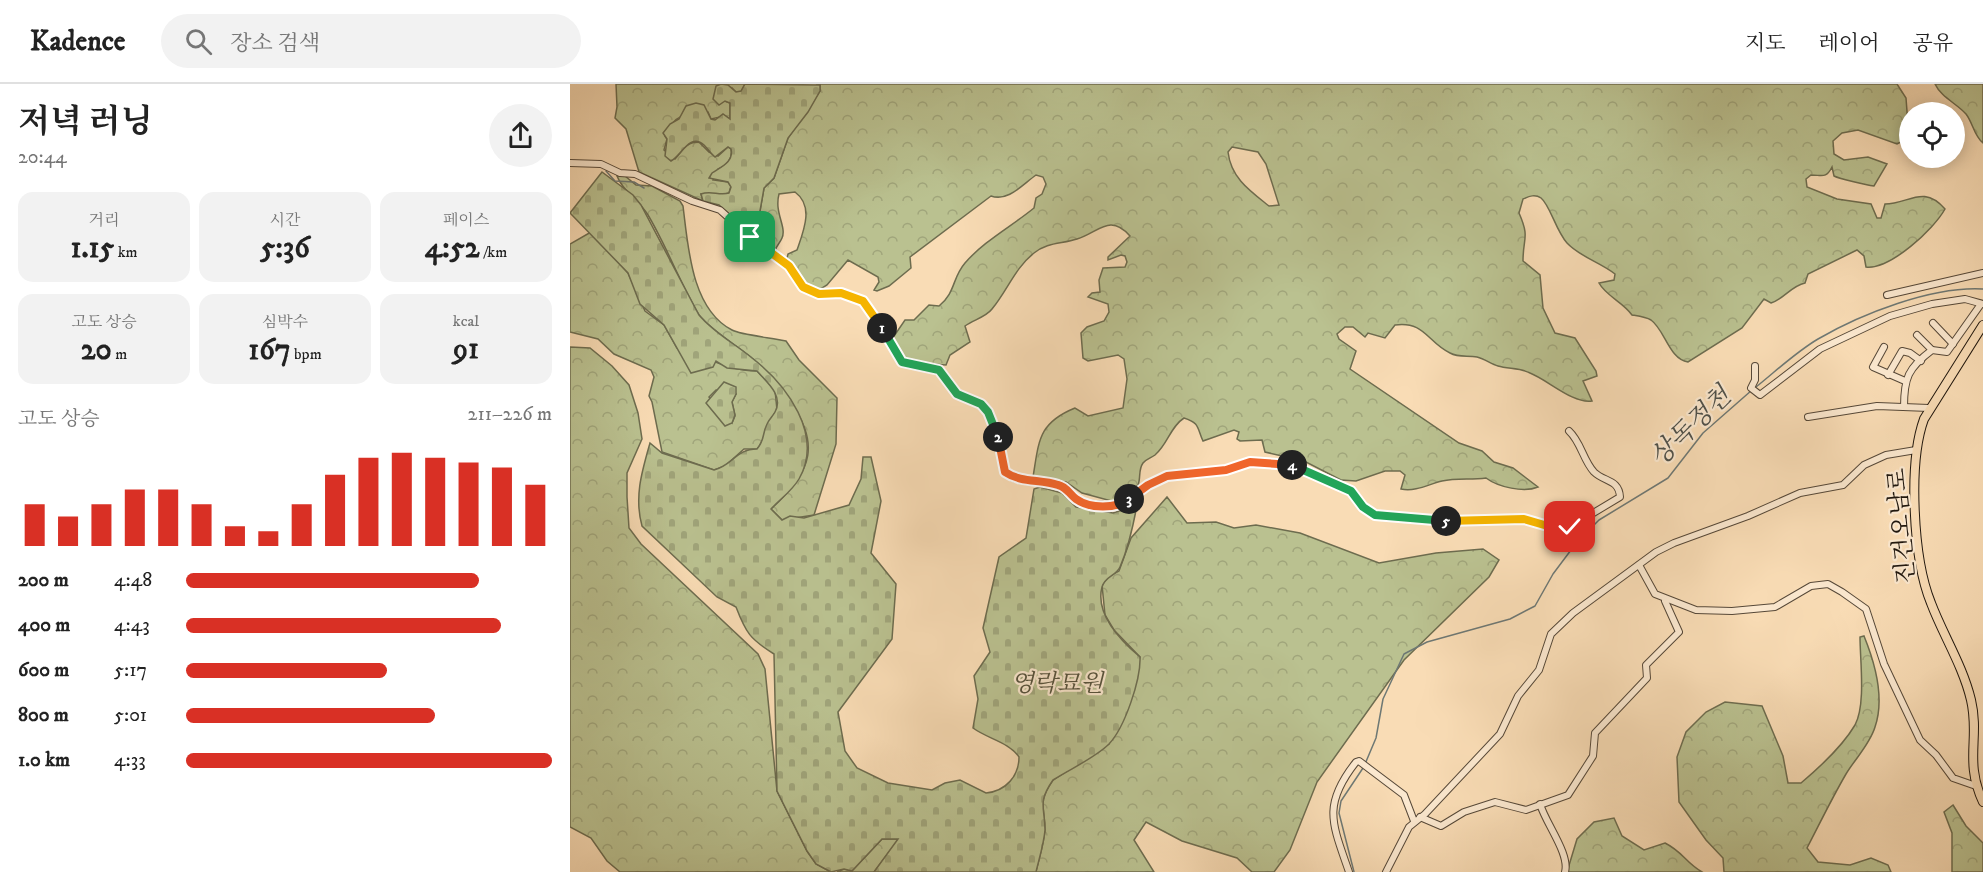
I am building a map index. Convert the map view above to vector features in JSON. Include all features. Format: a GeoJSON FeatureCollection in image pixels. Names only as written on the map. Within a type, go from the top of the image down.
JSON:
{"type":"FeatureCollection","features":[{"type":"Feature","properties":{"kind":"main road","name":"진건오남로"},"geometry":{"type":"LineString","coordinates":[[1983,325],[1980,335],[1929,408],[1918,435],[1915,491],[1922,571],[1929,601],[1968,687],[1972,703],[1971,753],[1976,786],[1983,802]]}},
{"type":"Feature","properties":{"kind":"street"},"geometry":{"type":"LineString","coordinates":[[570,163],[601,164],[620,173],[635,174],[692,201],[720,210],[750,237],[789,266],[803,287],[819,294],[841,293],[863,301],[902,362],[939,370],[957,394],[981,404],[988,412],[998,438],[1005,472],[1013,478],[1066,487],[1076,498],[1085,503],[1114,506],[1124,503],[1148,485],[1167,476],[1226,470],[1250,462],[1284,462],[1351,491],[1363,507],[1375,515],[1440,521],[1524,519],[1558,529],[1570,527],[1620,497],[1620,491],[1614,483],[1594,472],[1578,441],[1569,430]]}},
{"type":"Feature","properties":{"kind":"street"},"geometry":{"type":"LineString","coordinates":[[1887,295],[1983,273]]}},
{"type":"Feature","properties":{"kind":"street"},"geometry":{"type":"LineString","coordinates":[[1755,366],[1753,391],[1763,394],[1803,360],[1830,344],[1901,312],[1968,299],[1982,304],[1945,353],[1932,350],[1917,335]]}},
{"type":"Feature","properties":{"kind":"street"},"geometry":{"type":"LineString","coordinates":[[1933,322],[1953,344]]}},
{"type":"Feature","properties":{"kind":"street"},"geometry":{"type":"LineString","coordinates":[[1884,347],[1873,367],[1905,381]]}},
{"type":"Feature","properties":{"kind":"street"},"geometry":{"type":"LineString","coordinates":[[1888,375],[1902,351],[1906,350],[1921,361]]}},
{"type":"Feature","properties":{"kind":"street"},"geometry":{"type":"LineString","coordinates":[[1904,407],[1905,381],[1932,350]]}},
{"type":"Feature","properties":{"kind":"street"},"geometry":{"type":"LineString","coordinates":[[1808,417],[1877,406],[1929,408]]}},
{"type":"Feature","properties":{"kind":"street"},"geometry":{"type":"LineString","coordinates":[[1386,872],[1417,819],[1500,734],[1518,696],[1539,670],[1551,634],[1573,613],[1639,565],[1674,543],[1765,509],[1792,496],[1843,485],[1864,465],[1886,455],[1916,450]]}},
{"type":"Feature","properties":{"kind":"street"},"geometry":{"type":"LineString","coordinates":[[1639,565],[1655,594],[1665,601],[1696,610],[1732,611],[1775,607],[1811,586],[1828,584],[1842,592],[1866,609],[1884,664],[1920,740],[1936,755],[1953,778],[1976,786]]}},
{"type":"Feature","properties":{"kind":"street"},"geometry":{"type":"LineString","coordinates":[[1349,872],[1332,806],[1339,783],[1356,762],[1368,767],[1404,795],[1417,819],[1441,826],[1464,812],[1495,802],[1526,810],[1568,795],[1593,756],[1595,733],[1647,678],[1646,665],[1679,632],[1665,601]]}},
{"type":"Feature","properties":{"kind":"street"},"geometry":{"type":"LineString","coordinates":[[1540,804],[1550,830],[1567,859],[1565,872]]}},
{"type":"Feature","properties":{"kind":"green space"},"geometry":{"type":"Polygon","coordinates":[[[616,84],[745,84],[741,92],[736,92],[732,88],[725,101],[730,103],[730,119],[725,116],[711,119],[708,112],[687,114],[672,123],[665,136],[667,139],[664,150],[675,159],[685,147],[695,142],[699,142],[709,152],[718,156],[728,147],[731,149],[729,161],[718,169],[713,180],[728,182],[731,186],[729,193],[701,194],[703,201],[639,172],[626,129],[615,118],[616,84]]]}},
{"type":"Feature","properties":{"kind":"green space"},"geometry":{"type":"Polygon","coordinates":[[[745,84],[820,85],[820,91],[808,112],[788,138],[774,178],[764,188],[760,211],[747,226],[747,231],[719,205],[703,201],[701,194],[729,193],[731,187],[728,182],[709,178],[712,173],[729,161],[731,149],[728,147],[715,157],[704,145],[694,141],[671,161],[665,156],[667,139],[663,133],[670,124],[679,119],[686,106],[696,103],[704,105],[711,119],[715,120],[723,114],[730,119],[730,103],[725,101],[719,105],[713,99],[716,86],[728,85],[736,92],[741,91],[745,84]]]}},
{"type":"Feature","properties":{"kind":"green space"},"geometry":{"type":"Polygon","coordinates":[[[816,84],[1897,84],[1906,102],[1899,102],[1899,143],[1858,130],[1842,133],[1833,141],[1834,154],[1844,160],[1868,157],[1887,164],[1874,186],[1834,176],[1832,167],[1826,175],[1811,175],[1806,179],[1807,187],[1837,199],[1871,204],[1877,218],[1881,218],[1885,204],[1923,196],[1937,202],[1945,209],[1921,237],[1899,255],[1876,266],[1866,267],[1864,256],[1857,250],[1808,274],[1805,283],[1776,301],[1771,303],[1764,299],[1742,328],[1688,362],[1676,356],[1651,320],[1632,315],[1606,292],[1599,283],[1614,280],[1615,274],[1572,248],[1563,238],[1544,201],[1537,196],[1528,197],[1523,199],[1519,213],[1525,233],[1523,261],[1540,275],[1543,308],[1555,333],[1575,338],[1596,371],[1597,376],[1583,381],[1592,401],[1577,399],[1526,371],[1498,366],[1477,357],[1453,355],[1413,326],[1395,325],[1385,338],[1368,333],[1365,337],[1353,327],[1345,327],[1337,334],[1339,339],[1356,351],[1350,369],[1459,443],[1482,451],[1494,462],[1513,468],[1538,487],[1511,488],[1486,478],[1448,480],[1407,490],[1401,489],[1405,475],[1400,471],[1385,471],[1356,481],[1341,480],[1304,461],[1265,452],[1262,440],[1240,441],[1237,439],[1239,432],[1234,430],[1203,441],[1195,424],[1184,418],[1175,426],[1159,451],[1143,463],[1138,485],[1115,502],[1082,493],[1066,482],[1033,477],[1039,443],[1047,427],[1054,420],[1075,408],[1088,416],[1123,408],[1127,379],[1124,359],[1118,355],[1088,361],[1083,358],[1081,333],[1087,327],[1104,321],[1109,312],[1108,304],[1088,297],[1092,293],[1100,292],[1099,280],[1103,268],[1125,267],[1127,262],[1125,256],[1121,255],[1108,260],[1108,257],[1130,236],[1123,229],[1110,225],[1077,239],[1039,249],[1027,259],[989,312],[965,326],[970,342],[950,355],[946,365],[906,360],[892,339],[905,320],[914,320],[929,305],[939,306],[948,295],[965,263],[989,241],[1034,208],[1036,198],[1042,194],[1046,184],[1043,177],[1036,175],[1009,195],[991,196],[910,257],[911,268],[889,286],[874,290],[879,282],[878,277],[848,260],[827,285],[819,290],[807,284],[800,277],[787,258],[788,254],[797,250],[806,219],[804,204],[795,192],[779,194],[778,207],[783,234],[775,251],[747,231],[747,226],[760,211],[764,188],[774,178],[788,138],[820,91],[820,85],[816,84]],[[1232,147],[1228,152],[1233,169],[1242,183],[1269,206],[1279,205],[1266,164],[1258,152],[1232,147]]]}},
{"type":"Feature","properties":{"kind":"green space"},"geometry":{"type":"Polygon","coordinates":[[[1935,84],[1983,84],[1983,143],[1965,113],[1965,102],[1952,102],[1935,84]]]}},
{"type":"Feature","properties":{"kind":"green space","name":"영락묘원"},"geometry":{"type":"Polygon","coordinates":[[[602,172],[633,195],[641,205],[699,315],[718,333],[765,369],[778,382],[798,412],[807,445],[806,462],[799,479],[771,509],[782,520],[790,516],[804,518],[849,505],[861,479],[863,457],[871,457],[881,501],[871,553],[896,584],[892,639],[838,712],[845,751],[857,768],[888,783],[932,790],[945,783],[960,780],[986,793],[1005,786],[1017,770],[1019,757],[1004,744],[973,728],[978,699],[974,676],[990,652],[983,628],[999,557],[1026,538],[1034,489],[1040,487],[1062,493],[1076,507],[1113,513],[1137,505],[1123,559],[1118,570],[1103,583],[1101,597],[1102,607],[1111,626],[1140,657],[1135,690],[1121,726],[1109,744],[1090,759],[1053,780],[1048,788],[1043,800],[1045,830],[1043,846],[1036,872],[874,872],[898,839],[882,839],[852,871],[844,869],[831,872],[816,864],[807,851],[777,791],[774,654],[750,635],[736,607],[717,597],[642,526],[639,505],[642,474],[650,443],[662,453],[714,470],[720,468],[739,454],[760,446],[764,431],[777,406],[776,395],[757,371],[727,368],[716,361],[713,367],[691,373],[664,325],[640,304],[628,273],[570,213],[602,172]]]}},
{"type":"Feature","properties":{"kind":"green space"},"geometry":{"type":"Polygon","coordinates":[[[617,176],[625,176],[636,185],[652,186],[680,201],[683,206],[694,275],[708,307],[718,320],[736,332],[786,341],[799,360],[837,398],[836,444],[814,515],[782,520],[771,509],[796,481],[804,468],[808,455],[808,442],[797,412],[761,366],[699,315],[648,215],[623,187],[617,176]]]}},
{"type":"Feature","properties":{"kind":"green space"},"geometry":{"type":"Polygon","coordinates":[[[591,232],[628,273],[645,311],[664,325],[677,348],[736,369],[757,371],[775,390],[777,410],[757,449],[744,449],[725,466],[714,470],[662,452],[649,396],[654,377],[651,370],[614,354],[598,339],[570,332],[570,244],[591,232]],[[716,390],[709,397],[732,423],[735,416],[732,402],[736,394],[716,390]]]}},
{"type":"Feature","properties":{"kind":"green space"},"geometry":{"type":"Polygon","coordinates":[[[570,347],[590,348],[612,366],[629,385],[638,413],[642,439],[627,473],[629,528],[641,544],[758,654],[765,669],[777,791],[807,851],[816,864],[831,872],[620,872],[607,861],[591,838],[570,827],[570,347]]]}},
{"type":"Feature","properties":{"kind":"green space"},"geometry":{"type":"Polygon","coordinates":[[[724,382],[736,387],[736,394],[732,402],[735,415],[732,423],[725,426],[706,403],[724,382]]]}},
{"type":"Feature","properties":{"kind":"green space"},"geometry":{"type":"Polygon","coordinates":[[[1167,497],[1187,523],[1216,522],[1234,528],[1256,525],[1300,533],[1379,563],[1436,553],[1483,549],[1499,560],[1489,577],[1404,660],[1317,782],[1290,850],[1274,872],[1252,872],[1237,858],[1182,841],[1146,822],[1134,840],[1154,872],[1036,872],[1045,830],[1043,800],[1045,794],[1053,780],[1109,744],[1140,657],[1114,630],[1105,615],[1102,585],[1108,577],[1119,571],[1131,538],[1167,497]]]}},
{"type":"Feature","properties":{"kind":"green space"},"geometry":{"type":"Polygon","coordinates":[[[1864,636],[1875,669],[1879,693],[1878,716],[1873,733],[1841,783],[1807,848],[1818,862],[1850,865],[1871,858],[1888,865],[1891,872],[1724,872],[1723,858],[1706,840],[1679,802],[1677,757],[1686,732],[1706,712],[1725,702],[1762,706],[1783,756],[1788,783],[1801,783],[1837,749],[1855,725],[1861,694],[1860,637],[1864,636]]]}},
{"type":"Feature","properties":{"kind":"green space"},"geometry":{"type":"Polygon","coordinates":[[[1953,805],[1966,826],[1983,843],[1983,872],[1952,872],[1952,833],[1944,812],[1953,805]]]}},
{"type":"Feature","properties":{"kind":"green space"},"geometry":{"type":"Polygon","coordinates":[[[1614,818],[1622,836],[1644,850],[1665,843],[1702,872],[1567,872],[1577,839],[1594,822],[1614,818]]]}},
{"type":"Feature","properties":{"kind":"green space"},"geometry":{"type":"Polygon","coordinates":[[[882,839],[899,839],[874,872],[837,872],[844,869],[852,871],[882,839]]]}},
{"type":"Feature","properties":{"kind":"waterway"},"geometry":{"type":"LineString","coordinates":[[606,171],[615,181],[634,182],[644,188]]}},
{"type":"Feature","properties":{"kind":"waterway","name":"상독정천"},"geometry":{"type":"LineString","coordinates":[[1756,387],[1810,344],[1855,320],[1920,297],[1963,289],[1983,289]]}},
{"type":"Feature","properties":{"kind":"waterway","name":"상독정천"},"geometry":{"type":"LineString","coordinates":[[1365,764],[1376,738],[1383,699],[1404,654],[1427,642],[1510,619],[1535,606],[1553,574],[1577,542],[1599,520],[1668,478],[1703,433],[1752,390]]}},
{"type":"Feature","properties":{"kind":"waterway","name":"상독정천"},"geometry":{"type":"LineString","coordinates":[[1354,872],[1339,813],[1341,801],[1363,768]]}},
{"type":"Feature","properties":{"kind":"route"},"geometry":{"type":"LineString","coordinates":[[750,237],[789,266],[796,280],[803,287],[819,294],[841,293],[863,301],[874,314],[894,353],[902,362],[910,366],[933,367],[939,370],[957,394],[981,404],[988,412],[998,438],[1005,472],[1013,478],[1066,487],[1076,498],[1085,503],[1114,506],[1124,503],[1148,485],[1167,476],[1226,470],[1250,462],[1284,462],[1319,476],[1332,485],[1351,491],[1370,513],[1388,518],[1440,521],[1524,519],[1558,529],[1570,527]]}}]}
